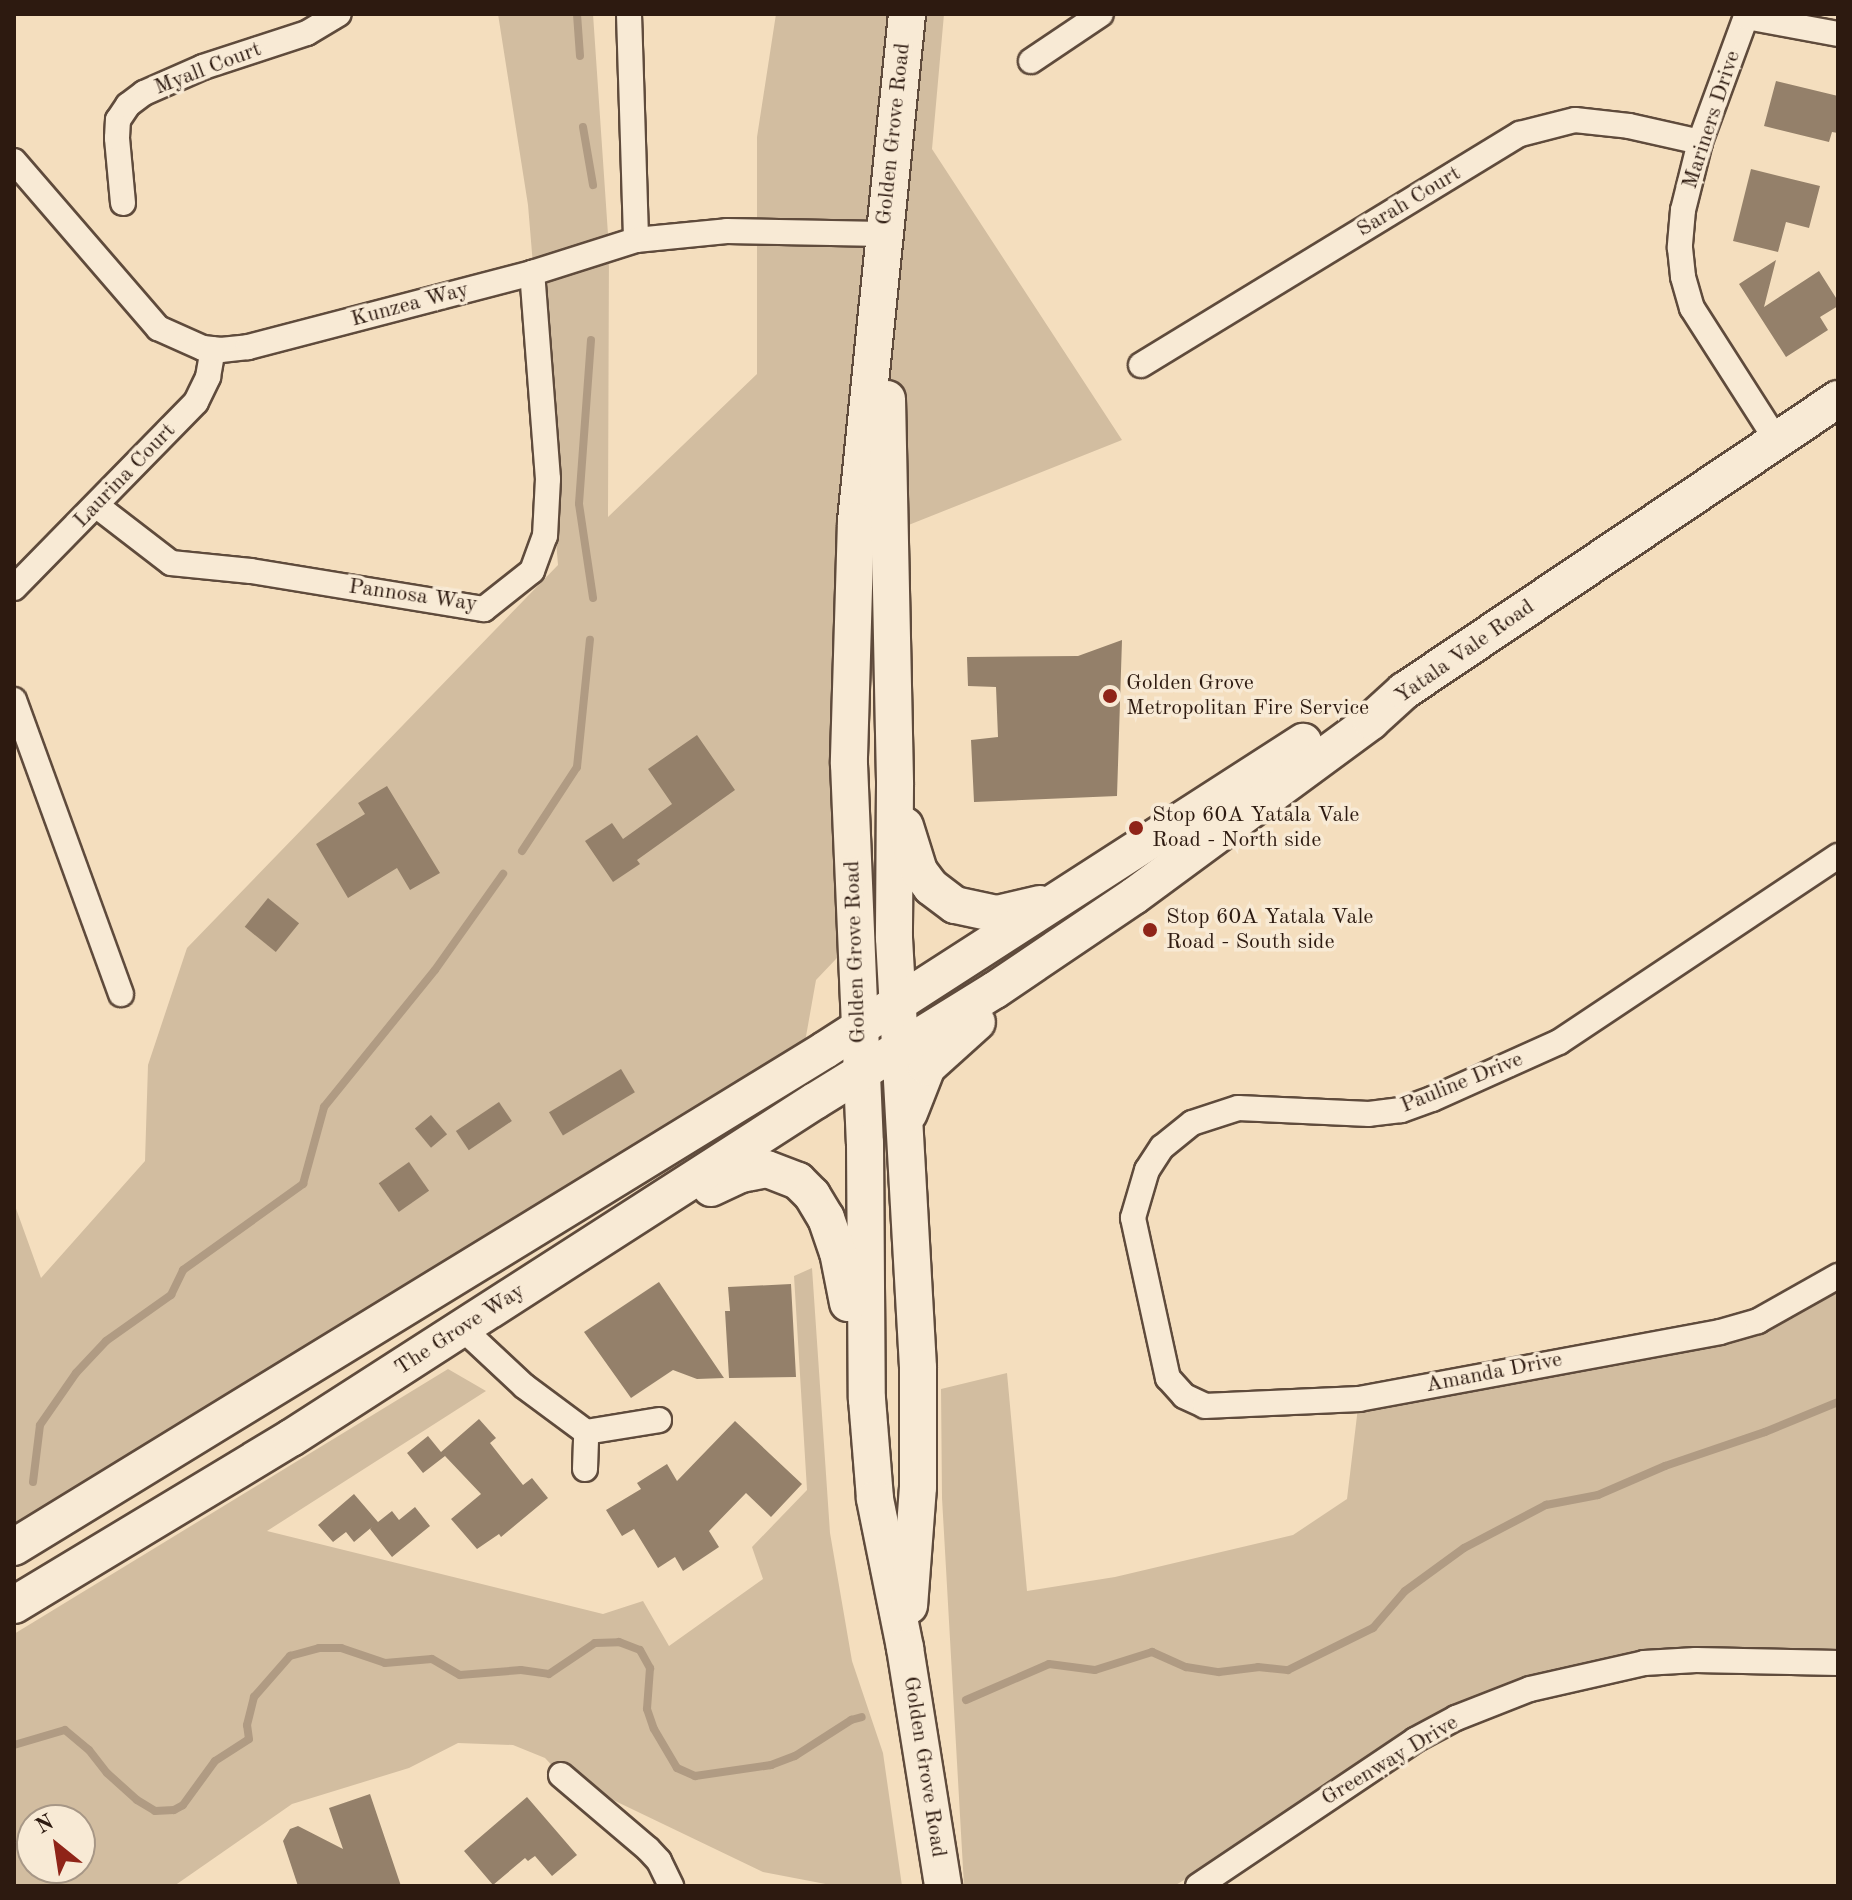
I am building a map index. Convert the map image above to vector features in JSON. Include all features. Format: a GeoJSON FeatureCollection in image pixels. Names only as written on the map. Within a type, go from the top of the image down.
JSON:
{"type":"FeatureCollection","features":[{"type":"Feature","properties":{"kind":"main road","name":"Golden Grove Road"},"geometry":{"type":"LineString","coordinates":[[907,14],[856,521],[849,764],[862,1072],[867,1399],[875,1499],[905,1648],[943,1886]]}},
{"type":"Feature","properties":{"kind":"main road","name":"Golden Grove Road"},"geometry":{"type":"LineString","coordinates":[[882,245],[898,1003],[918,1368],[918,1487],[905,1648]]}},
{"type":"Feature","properties":{"kind":"main road","name":"Yatala Vale Road"},"geometry":{"type":"LineString","coordinates":[[901,1049],[1061,946],[1359,730],[1404,691],[1838,399]]}},
{"type":"Feature","properties":{"kind":"main road"},"geometry":{"type":"LineString","coordinates":[[898,1003],[1352,711],[1404,691]]}},
{"type":"Feature","properties":{"kind":"main road"},"geometry":{"type":"LineString","coordinates":[[895,785],[919,871],[931,887],[955,905],[983,912],[1013,912],[1065,894]]}},
{"type":"Feature","properties":{"kind":"main road"},"geometry":{"type":"LineString","coordinates":[[906,1125],[927,1067],[1001,1004],[1061,946]]}},
{"type":"Feature","properties":{"kind":"main road","name":"The Grove Way"},"geometry":{"type":"LineString","coordinates":[[14,1547],[309,1369],[898,1003]]}},
{"type":"Feature","properties":{"kind":"main road","name":"The Grove Way"},"geometry":{"type":"LineString","coordinates":[[14,1605],[291,1438],[901,1049]]}},
{"type":"Feature","properties":{"kind":"main road"},"geometry":{"type":"LineString","coordinates":[[543,1276],[741,1174],[778,1171],[812,1195],[826,1218],[838,1252],[867,1399]]}},
{"type":"Feature","properties":{"kind":"street","name":"Myall Court"},"geometry":{"type":"LineString","coordinates":[[123,203],[117,138],[118,120],[128,105],[144,93],[203,67],[307,33],[339,14]]}},
{"type":"Feature","properties":{"kind":"street"},"geometry":{"type":"LineString","coordinates":[[629,14],[636,240]]}},
{"type":"Feature","properties":{"kind":"street"},"geometry":{"type":"LineString","coordinates":[[1031,61],[1101,14]]}},
{"type":"Feature","properties":{"kind":"street"},"geometry":{"type":"LineString","coordinates":[[1746,16],[1838,34]]}},
{"type":"Feature","properties":{"kind":"street","name":"Mariners Drive"},"geometry":{"type":"LineString","coordinates":[[1746,16],[1700,142],[1683,210],[1680,248],[1683,277],[1692,308],[1777,441]]}},
{"type":"Feature","properties":{"kind":"street","name":"Sarah Court"},"geometry":{"type":"LineString","coordinates":[[1141,365],[1520,134],[1575,120],[1629,126],[1700,142]]}},
{"type":"Feature","properties":{"kind":"street","name":"Kunzea Way"},"geometry":{"type":"LineString","coordinates":[[14,162],[158,328],[177,339],[213,349],[248,347],[532,273],[636,240],[727,231],[882,245]]}},
{"type":"Feature","properties":{"kind":"street","name":"Pannosa Way"},"geometry":{"type":"LineString","coordinates":[[97,506],[171,563],[251,571],[484,609],[532,571],[545,536],[548,479],[532,273]]}},
{"type":"Feature","properties":{"kind":"street","name":"Laurina Court"},"geometry":{"type":"LineString","coordinates":[[14,588],[196,402],[208,377],[213,349]]}},
{"type":"Feature","properties":{"kind":"street"},"geometry":{"type":"LineString","coordinates":[[14,700],[121,994]]}},
{"type":"Feature","properties":{"kind":"street","name":"Pauline Drive"},"geometry":{"type":"LineString","coordinates":[[1161,1358],[1133,1218],[1147,1170],[1162,1147],[1192,1123],[1238,1108],[1369,1114],[1401,1110],[1432,1099],[1559,1042],[1838,856]]}},
{"type":"Feature","properties":{"kind":"street","name":"Amanda Drive"},"geometry":{"type":"LineString","coordinates":[[1161,1358],[1168,1378],[1184,1396],[1205,1406],[1359,1399],[1739,1328],[1776,1312],[1838,1276]]}},
{"type":"Feature","properties":{"kind":"street"},"geometry":{"type":"LineString","coordinates":[[462,1328],[524,1386],[586,1432],[659,1420]]}},
{"type":"Feature","properties":{"kind":"street"},"geometry":{"type":"LineString","coordinates":[[585,1469],[586,1432]]}},
{"type":"Feature","properties":{"kind":"street","name":"Greenway Drive"},"geometry":{"type":"LineString","coordinates":[[1198,1886],[1415,1740],[1456,1718],[1530,1689],[1644,1663],[1696,1660],[1838,1663]]}},
{"type":"Feature","properties":{"kind":"street"},"geometry":{"type":"LineString","coordinates":[[561,1775],[648,1849],[659,1861],[671,1886]]}},
{"type":"Feature","properties":{"kind":"shaded area"},"geometry":{"type":"Polygon","coordinates":[[[498,14],[593,14],[609,249],[608,517],[757,374],[757,137],[776,14],[944,14],[932,149],[1122,440],[891,532],[882,271],[855,939],[816,980],[802,1059],[14,1546],[14,1203],[41,1278],[145,1161],[148,1065],[187,948],[558,565],[528,205],[498,14]]]}},
{"type":"Feature","properties":{"kind":"shaded area"},"geometry":{"type":"Polygon","coordinates":[[[812,1268],[830,1533],[852,1661],[883,1753],[902,1886],[836,1886],[763,1872],[561,1775],[545,1758],[513,1745],[458,1743],[409,1768],[292,1804],[174,1886],[14,1886],[14,1634],[448,1369],[486,1391],[267,1531],[603,1614],[643,1601],[669,1646],[763,1579],[752,1547],[807,1490],[794,1276],[812,1268]]]}},
{"type":"Feature","properties":{"kind":"shaded area"},"geometry":{"type":"Polygon","coordinates":[[[1838,1276],[1838,1663],[1589,1673],[1383,1761],[1174,1886],[964,1886],[942,1498],[941,1389],[1007,1373],[1027,1591],[1115,1577],[1293,1535],[1347,1499],[1359,1399],[1720,1332],[1838,1276]]]}},
{"type":"Feature","properties":{"kind":"building"},"geometry":{"type":"Polygon","coordinates":[[[1776,81],[1838,96],[1838,133],[1832,132],[1829,142],[1764,126],[1776,81]]]}},
{"type":"Feature","properties":{"kind":"building"},"geometry":{"type":"Polygon","coordinates":[[[1751,169],[1820,186],[1809,228],[1786,222],[1778,252],[1733,241],[1751,169]]]}},
{"type":"Feature","properties":{"kind":"building"},"geometry":{"type":"Polygon","coordinates":[[[1776,260],[1764,307],[1819,271],[1838,301],[1838,306],[1820,317],[1828,330],[1786,357],[1739,284],[1776,260]]]}},
{"type":"Feature","properties":{"kind":"building"},"geometry":{"type":"Polygon","coordinates":[[[1122,640],[1117,796],[974,802],[971,740],[998,737],[996,687],[968,686],[967,657],[1078,656],[1122,640]]]}},
{"type":"Feature","properties":{"kind":"building"},"geometry":{"type":"Polygon","coordinates":[[[697,735],[735,790],[637,860],[640,864],[613,882],[585,841],[612,823],[623,839],[672,804],[648,769],[697,735]]]}},
{"type":"Feature","properties":{"kind":"building"},"geometry":{"type":"Polygon","coordinates":[[[387,786],[440,873],[410,890],[397,868],[348,898],[316,844],[365,814],[358,803],[387,786]]]}},
{"type":"Feature","properties":{"kind":"building"},"geometry":{"type":"Polygon","coordinates":[[[268,898],[299,923],[276,952],[245,927],[268,898]]]}},
{"type":"Feature","properties":{"kind":"building"},"geometry":{"type":"Polygon","coordinates":[[[621,1069],[635,1092],[563,1135],[549,1112],[621,1069]]]}},
{"type":"Feature","properties":{"kind":"building"},"geometry":{"type":"Polygon","coordinates":[[[499,1102],[512,1121],[469,1150],[456,1131],[499,1102]]]}},
{"type":"Feature","properties":{"kind":"building"},"geometry":{"type":"Polygon","coordinates":[[[431,1115],[447,1134],[431,1148],[415,1128],[431,1115]]]}},
{"type":"Feature","properties":{"kind":"building"},"geometry":{"type":"Polygon","coordinates":[[[409,1162],[429,1191],[399,1212],[379,1183],[409,1162]]]}},
{"type":"Feature","properties":{"kind":"building"},"geometry":{"type":"Polygon","coordinates":[[[659,1282],[724,1378],[697,1379],[673,1370],[631,1398],[584,1332],[659,1282]]]}},
{"type":"Feature","properties":{"kind":"building"},"geometry":{"type":"Polygon","coordinates":[[[791,1284],[796,1377],[729,1378],[725,1311],[730,1311],[728,1287],[791,1284]]]}},
{"type":"Feature","properties":{"kind":"building"},"geometry":{"type":"Polygon","coordinates":[[[479,1419],[496,1438],[490,1443],[523,1485],[532,1478],[548,1498],[501,1537],[499,1534],[477,1549],[451,1519],[481,1494],[445,1456],[423,1473],[407,1453],[428,1436],[441,1452],[479,1419]]]}},
{"type":"Feature","properties":{"kind":"building"},"geometry":{"type":"Polygon","coordinates":[[[735,1421],[802,1484],[771,1517],[746,1493],[709,1531],[719,1547],[683,1571],[675,1557],[658,1568],[634,1529],[622,1536],[606,1510],[641,1489],[637,1483],[667,1464],[677,1481],[735,1421]]]}},
{"type":"Feature","properties":{"kind":"building"},"geometry":{"type":"Polygon","coordinates":[[[354,1494],[378,1522],[392,1511],[399,1520],[415,1507],[430,1526],[392,1557],[370,1529],[372,1527],[354,1542],[346,1532],[333,1542],[318,1525],[354,1494]]]}},
{"type":"Feature","properties":{"kind":"building"},"geometry":{"type":"Polygon","coordinates":[[[370,1794],[401,1886],[298,1886],[283,1841],[290,1829],[298,1826],[343,1849],[329,1808],[370,1794]]]}},
{"type":"Feature","properties":{"kind":"building"},"geometry":{"type":"Polygon","coordinates":[[[527,1797],[577,1855],[552,1876],[535,1856],[528,1861],[525,1858],[493,1885],[464,1851],[527,1797]]]}},
{"type":"Feature","properties":{"kind":"waterway"},"geometry":{"type":"LineString","coordinates":[[577,14],[580,56]]}},
{"type":"Feature","properties":{"kind":"waterway"},"geometry":{"type":"LineString","coordinates":[[583,127],[593,185]]}},
{"type":"Feature","properties":{"kind":"waterway"},"geometry":{"type":"LineString","coordinates":[[591,340],[579,504],[593,598]]}},
{"type":"Feature","properties":{"kind":"waterway"},"geometry":{"type":"LineString","coordinates":[[522,851],[577,767],[590,640]]}},
{"type":"Feature","properties":{"kind":"waterway"},"geometry":{"type":"LineString","coordinates":[[33,1482],[40,1425],[76,1373],[106,1341],[171,1295],[183,1270],[303,1184],[324,1107],[435,970],[503,874]]}},
{"type":"Feature","properties":{"kind":"waterway"},"geometry":{"type":"LineString","coordinates":[[966,1700],[1049,1664],[1095,1670],[1152,1652],[1186,1667],[1219,1672],[1258,1667],[1288,1670],[1373,1628],[1405,1591],[1464,1548],[1546,1505],[1598,1495],[1665,1466],[1765,1432],[1838,1402]]}},
{"type":"Feature","properties":{"kind":"waterway"},"geometry":{"type":"LineString","coordinates":[[14,1745],[65,1730],[137,1800],[155,1811],[174,1810],[183,1805],[215,1761],[249,1739],[247,1725],[254,1697],[290,1656],[319,1648],[341,1648],[385,1663],[432,1659],[460,1675],[521,1670],[549,1674],[595,1643],[619,1642],[640,1650],[650,1668],[647,1709],[654,1729],[677,1768],[695,1776],[771,1765],[795,1756],[851,1720],[862,1717]]}},
{"type":"Feature","properties":{"kind":"place","name":"Golden Grove Metropolitan Fire Service"},"geometry":{"type":"Point","coordinates":[1110,696]}},
{"type":"Feature","properties":{"kind":"place","name":"Stop 60A Yatala Vale Road - North side"},"geometry":{"type":"Point","coordinates":[1136,828]}},
{"type":"Feature","properties":{"kind":"place","name":"Stop 60A Yatala Vale Road - South side"},"geometry":{"type":"Point","coordinates":[1150,930]}}]}
